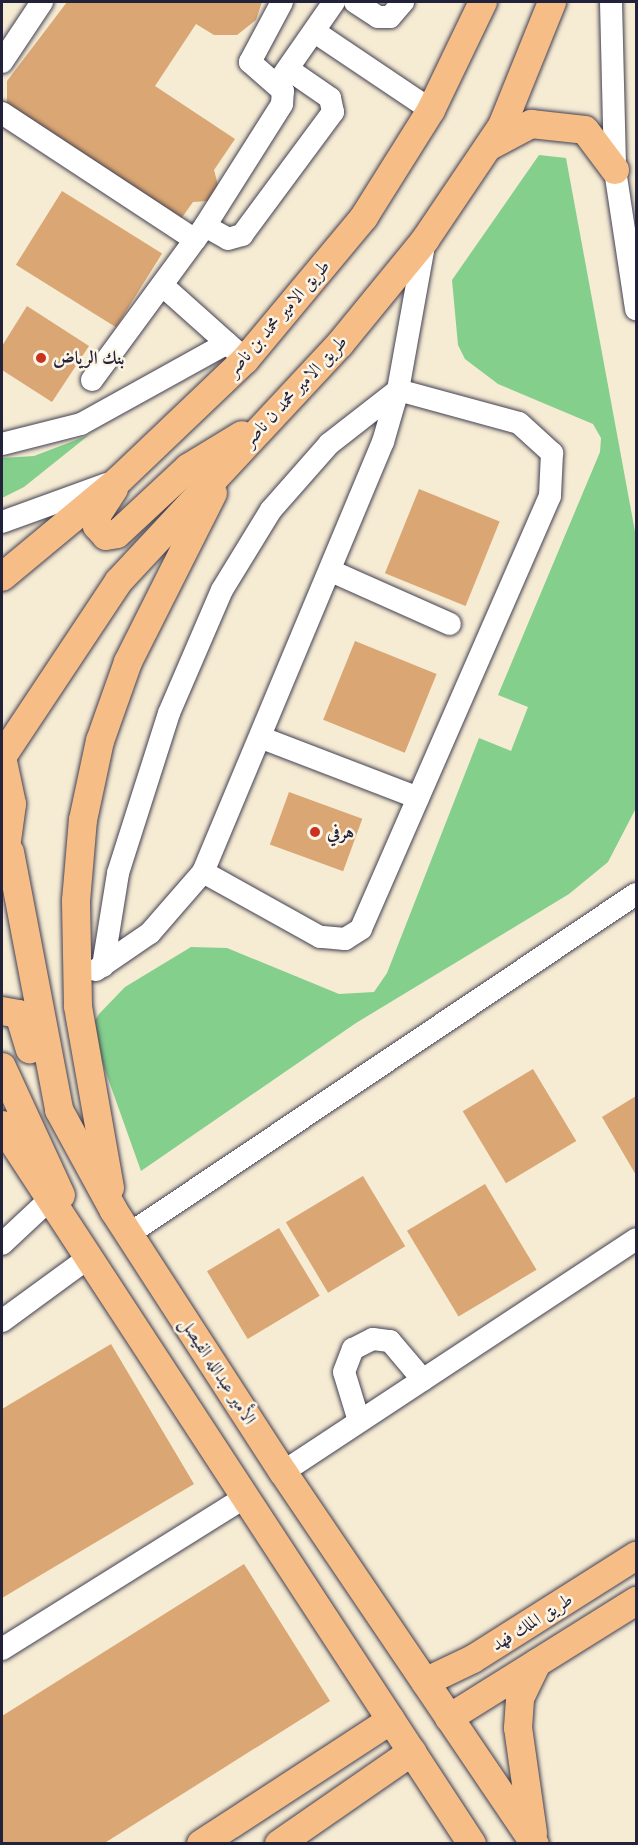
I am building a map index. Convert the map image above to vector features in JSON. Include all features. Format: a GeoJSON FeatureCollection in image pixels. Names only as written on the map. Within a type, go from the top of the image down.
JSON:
{"type":"FeatureCollection","features":[{"type":"Feature","properties":{"kind":"main road","name":"طريق الامير محمد بن ناصر"},"geometry":{"type":"LineString","coordinates":[[2,577],[120,479],[364,217],[431,110],[483,2]]}},
{"type":"Feature","properties":{"kind":"main road","name":"طريق الامير محمد ن ناصر"},"geometry":{"type":"LineString","coordinates":[[2,757],[119,581],[261,428],[425,240],[502,126],[552,2]]}},
{"type":"Feature","properties":{"kind":"main road"},"geometry":{"type":"LineString","coordinates":[[488,147],[531,124],[585,130],[615,170]]}},
{"type":"Feature","properties":{"kind":"main road"},"geometry":{"type":"LineString","coordinates":[[120,479],[97,515],[97,526],[106,536],[117,534],[188,468],[261,428]]}},
{"type":"Feature","properties":{"kind":"main road"},"geometry":{"type":"LineString","coordinates":[[121,1222],[78,983],[80,855],[100,741],[128,662],[229,462]]}},
{"type":"Feature","properties":{"kind":"main road","name":"الأمير عبدالله الفيصل"},"geometry":{"type":"LineString","coordinates":[[2,757],[12,804],[6,864],[59,1110],[121,1222],[283,1472],[536,1844]]}},
{"type":"Feature","properties":{"kind":"main road"},"geometry":{"type":"LineString","coordinates":[[2,1011],[19,1014],[35,1071],[59,1110]]}},
{"type":"Feature","properties":{"kind":"main road"},"geometry":{"type":"LineString","coordinates":[[2,1067],[58,1181],[67,1226]]}},
{"type":"Feature","properties":{"kind":"main road"},"geometry":{"type":"LineString","coordinates":[[2,1125],[472,1844]]}},
{"type":"Feature","properties":{"kind":"main road","name":"طريق الملك فهد"},"geometry":{"type":"LineString","coordinates":[[424,1682],[473,1659],[636,1556]]}},
{"type":"Feature","properties":{"kind":"main road","name":"طريق الملك فهد"},"geometry":{"type":"LineString","coordinates":[[449,1718],[636,1600]]}},
{"type":"Feature","properties":{"kind":"main road"},"geometry":{"type":"LineString","coordinates":[[473,1659],[470,1681],[487,1695]]}},
{"type":"Feature","properties":{"kind":"main road"},"geometry":{"type":"LineString","coordinates":[[536,1844],[518,1728],[520,1698],[538,1661]]}},
{"type":"Feature","properties":{"kind":"main road"},"geometry":{"type":"LineString","coordinates":[[201,1844],[391,1720]]}},
{"type":"Feature","properties":{"kind":"main road"},"geometry":{"type":"LineString","coordinates":[[279,1844],[412,1752]]}},
{"type":"Feature","properties":{"kind":"main road"},"geometry":{"type":"LineString","coordinates":[[319,1768],[340,1773],[347,1788],[345,1799]]}},
{"type":"Feature","properties":{"kind":"street"},"geometry":{"type":"LineString","coordinates":[[2,62],[42,2]]}},
{"type":"Feature","properties":{"kind":"street"},"geometry":{"type":"LineString","coordinates":[[2,113],[200,233],[228,239],[242,235],[333,112],[330,98],[250,62],[282,2]]}},
{"type":"Feature","properties":{"kind":"street"},"geometry":{"type":"LineString","coordinates":[[92,380],[200,233],[282,104],[282,77],[334,2]]}},
{"type":"Feature","properties":{"kind":"street"},"geometry":{"type":"LineString","coordinates":[[355,2],[378,17],[390,17],[403,2]]}},
{"type":"Feature","properties":{"kind":"street"},"geometry":{"type":"LineString","coordinates":[[611,2],[615,170],[636,309]]}},
{"type":"Feature","properties":{"kind":"street"},"geometry":{"type":"LineString","coordinates":[[315,32],[431,110]]}},
{"type":"Feature","properties":{"kind":"street"},"geometry":{"type":"LineString","coordinates":[[78,983],[150,933],[203,872],[262,738],[331,571],[398,390],[425,240]]}},
{"type":"Feature","properties":{"kind":"street"},"geometry":{"type":"LineString","coordinates":[[2,444],[81,424],[236,352],[162,285]]}},
{"type":"Feature","properties":{"kind":"street"},"geometry":{"type":"LineString","coordinates":[[203,872],[320,937],[345,939],[361,929],[550,496],[552,453],[519,423],[398,390]]}},
{"type":"Feature","properties":{"kind":"street"},"geometry":{"type":"LineString","coordinates":[[103,966],[118,873],[158,747],[222,590],[271,510],[329,444],[398,390]]}},
{"type":"Feature","properties":{"kind":"street"},"geometry":{"type":"LineString","coordinates":[[2,522],[120,479]]}},
{"type":"Feature","properties":{"kind":"street"},"geometry":{"type":"LineString","coordinates":[[331,571],[450,624]]}},
{"type":"Feature","properties":{"kind":"street"},"geometry":{"type":"LineString","coordinates":[[262,738],[418,798]]}},
{"type":"Feature","properties":{"kind":"street"},"geometry":{"type":"LineString","coordinates":[[121,1222],[636,894]]}},
{"type":"Feature","properties":{"kind":"street"},"geometry":{"type":"LineString","coordinates":[[2,1244],[49,1200]]}},
{"type":"Feature","properties":{"kind":"street"},"geometry":{"type":"LineString","coordinates":[[283,1472],[636,1239]]}},
{"type":"Feature","properties":{"kind":"street"},"geometry":{"type":"LineString","coordinates":[[2,1320],[88,1257]]}},
{"type":"Feature","properties":{"kind":"street"},"geometry":{"type":"LineString","coordinates":[[359,1421],[344,1372],[352,1350],[374,1340],[390,1341],[423,1380]]}},
{"type":"Feature","properties":{"kind":"street"},"geometry":{"type":"LineString","coordinates":[[2,1649],[245,1497]]}},
{"type":"Feature","properties":{"kind":"green space"},"geometry":{"type":"Polygon","coordinates":[[[539,155],[566,158],[636,537],[635,810],[608,862],[569,894],[356,1023],[141,1171],[90,1028],[99,1014],[125,987],[191,947],[227,948],[339,994],[374,992],[387,973],[479,738],[511,751],[528,707],[498,695],[600,452],[601,438],[593,424],[498,384],[465,359],[458,345],[452,280],[539,155]]]}},
{"type":"Feature","properties":{"kind":"green space"},"geometry":{"type":"Polygon","coordinates":[[[89,435],[24,487],[2,498],[2,458],[34,456],[89,435]]]}},
{"type":"Feature","properties":{"kind":"building"},"geometry":{"type":"Polygon","coordinates":[[[67,2],[262,2],[256,20],[237,35],[214,35],[196,24],[155,86],[235,139],[214,170],[219,189],[209,201],[193,202],[178,223],[7,109],[7,81],[67,2]]]}},
{"type":"Feature","properties":{"kind":"building"},"geometry":{"type":"Polygon","coordinates":[[[62,191],[162,254],[116,327],[16,265],[62,191]]]}},
{"type":"Feature","properties":{"kind":"building","name":"بنك الرياض"},"geometry":{"type":"Polygon","coordinates":[[[27,306],[89,346],[52,402],[2,370],[2,346],[27,306]]]}},
{"type":"Feature","properties":{"kind":"building"},"geometry":{"type":"Polygon","coordinates":[[[419,489],[500,522],[466,606],[385,573],[419,489]]]}},
{"type":"Feature","properties":{"kind":"building"},"geometry":{"type":"Polygon","coordinates":[[[355,641],[437,674],[405,753],[323,720],[355,641]]]}},
{"type":"Feature","properties":{"kind":"building","name":"هرفي"},"geometry":{"type":"Polygon","coordinates":[[[289,792],[362,819],[343,871],[270,845],[289,792]]]}},
{"type":"Feature","properties":{"kind":"building"},"geometry":{"type":"Polygon","coordinates":[[[533,1069],[576,1141],[506,1183],[463,1111],[533,1069]]]}},
{"type":"Feature","properties":{"kind":"building"},"geometry":{"type":"Polygon","coordinates":[[[636,1096],[636,1175],[602,1117],[636,1096]]]}},
{"type":"Feature","properties":{"kind":"building"},"geometry":{"type":"Polygon","coordinates":[[[363,1176],[405,1246],[328,1293],[286,1222],[363,1176]]]}},
{"type":"Feature","properties":{"kind":"building"},"geometry":{"type":"Polygon","coordinates":[[[485,1184],[537,1270],[459,1317],[407,1231],[485,1184]]]}},
{"type":"Feature","properties":{"kind":"building"},"geometry":{"type":"Polygon","coordinates":[[[279,1228],[320,1296],[248,1339],[207,1271],[279,1228]]]}},
{"type":"Feature","properties":{"kind":"building"},"geometry":{"type":"Polygon","coordinates":[[[111,1344],[194,1484],[2,1598],[2,1409],[111,1344]]]}},
{"type":"Feature","properties":{"kind":"building"},"geometry":{"type":"Polygon","coordinates":[[[244,1564],[330,1701],[103,1844],[2,1844],[2,1716],[244,1564]]]}},
{"type":"Feature","properties":{"kind":"place","name":"بنك الرياض"},"geometry":{"type":"Point","coordinates":[41,358]}},
{"type":"Feature","properties":{"kind":"place","name":"هرفي"},"geometry":{"type":"Point","coordinates":[315,832]}}]}
